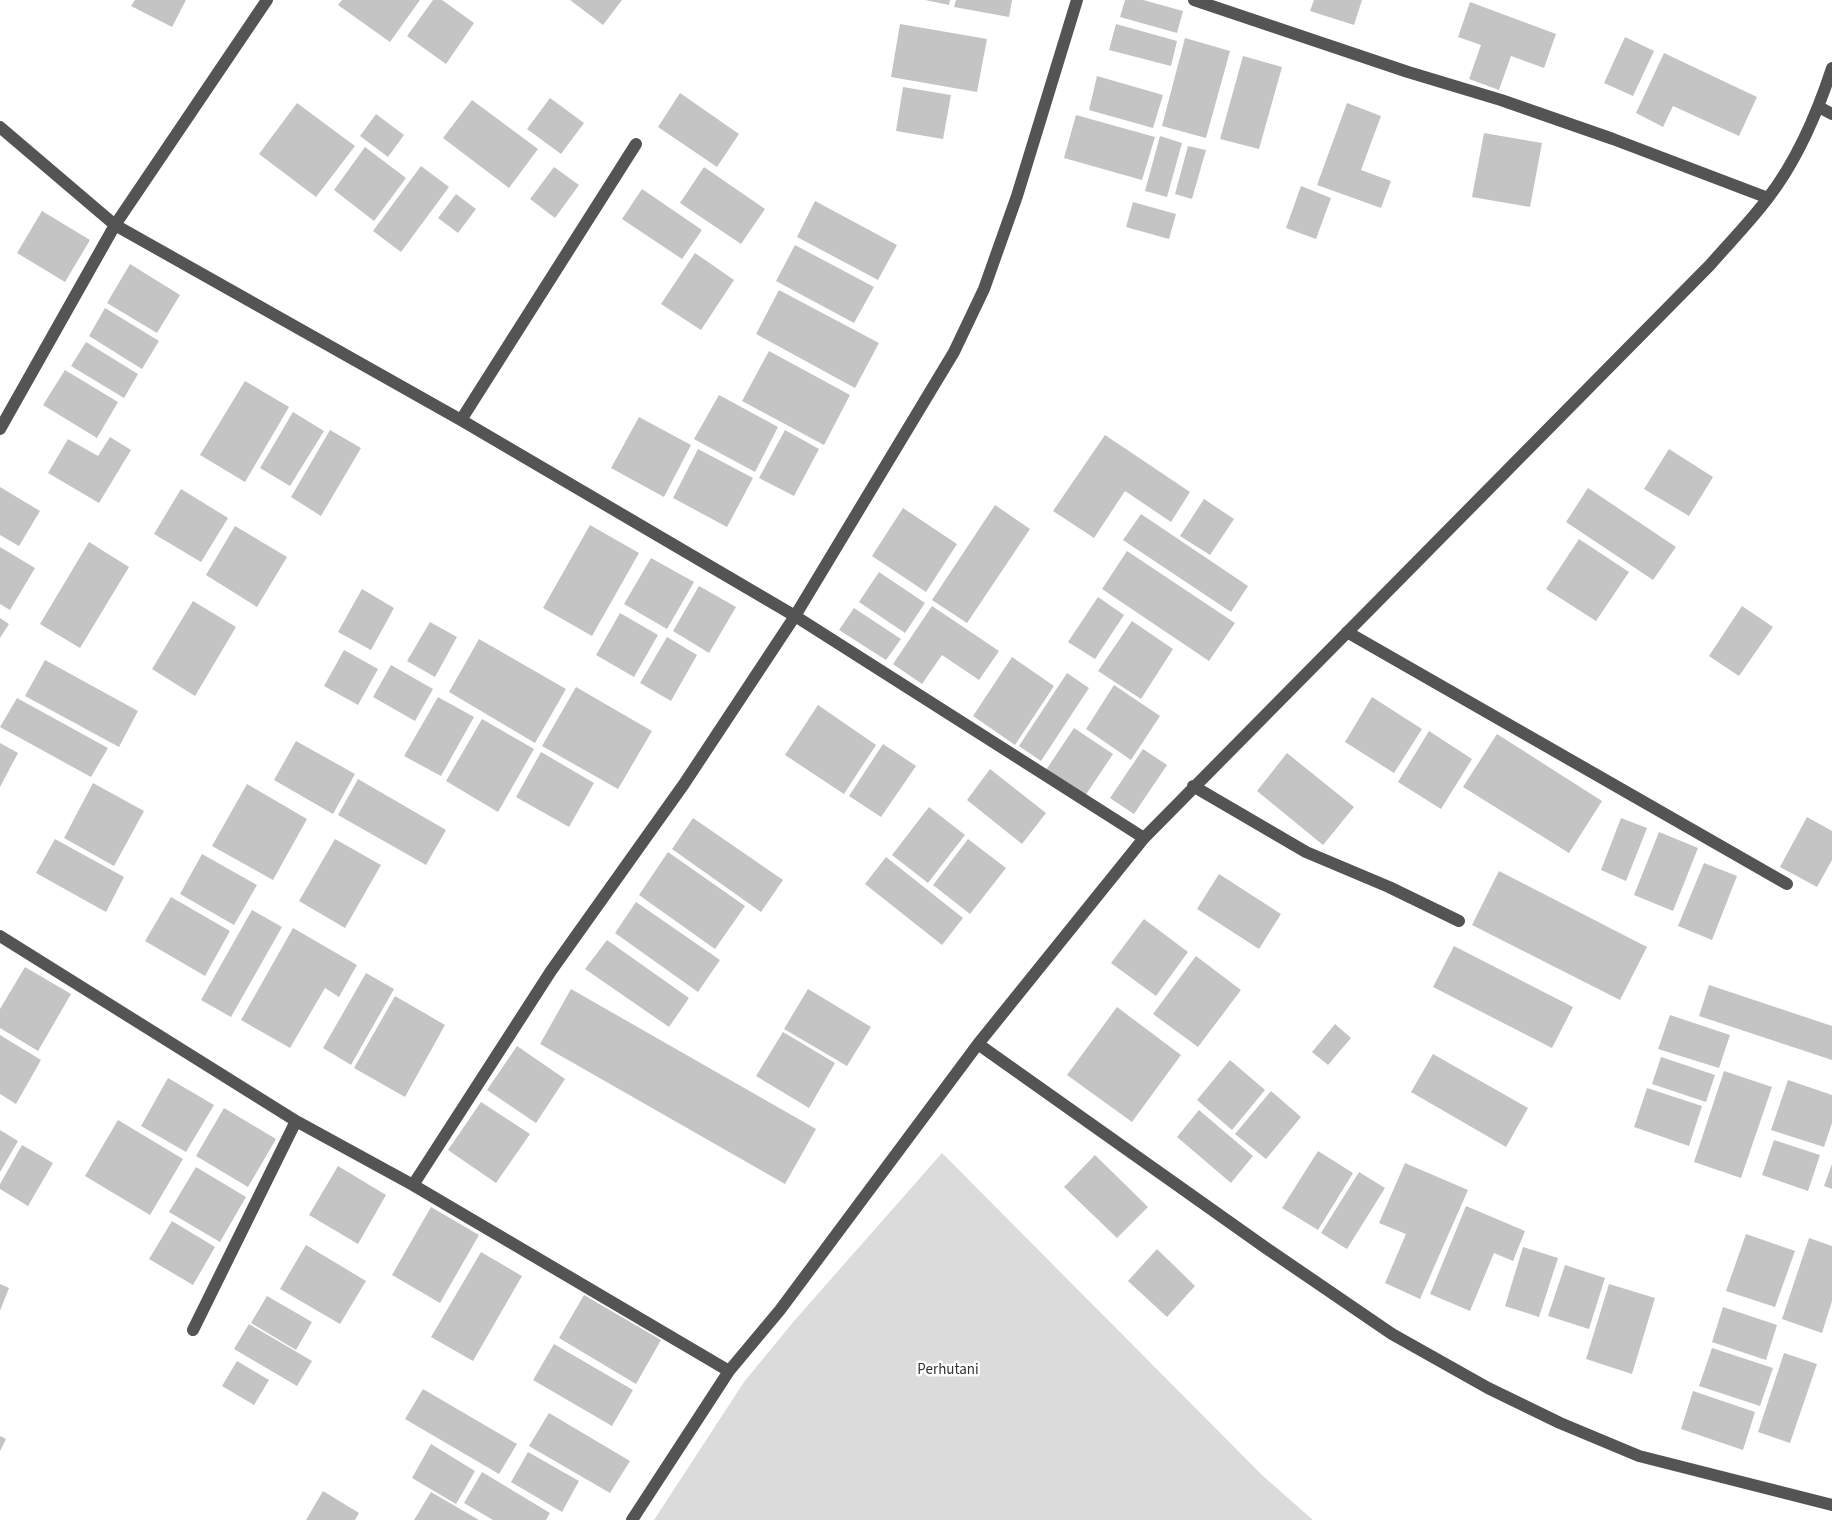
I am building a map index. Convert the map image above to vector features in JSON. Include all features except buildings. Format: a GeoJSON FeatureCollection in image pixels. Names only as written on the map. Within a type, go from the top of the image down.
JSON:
{"type":"FeatureCollection","features":[{"type":"Feature","properties":{"kind":"street"},"geometry":{"type":"LineString","coordinates":[[0,429],[115,225],[267,0]]}},
{"type":"Feature","properties":{"kind":"street"},"geometry":{"type":"LineString","coordinates":[[414,1185],[552,971],[684,784],[795,616],[954,352],[980,298],[1017,196],[1077,0]]}},
{"type":"Feature","properties":{"kind":"street"},"geometry":{"type":"LineString","coordinates":[[1194,0],[1613,138],[1768,198]]}},
{"type":"Feature","properties":{"kind":"street"},"geometry":{"type":"LineString","coordinates":[[632,1520],[730,1371],[780,1310],[978,1044],[1144,838],[1193,786],[1710,266],[1768,198],[1794,159],[1819,106],[1832,68]]}},
{"type":"Feature","properties":{"kind":"street"},"geometry":{"type":"LineString","coordinates":[[1819,106],[1832,114]]}},
{"type":"Feature","properties":{"kind":"street"},"geometry":{"type":"LineString","coordinates":[[0,127],[115,225],[461,420],[795,616],[1144,838]]}},
{"type":"Feature","properties":{"kind":"street"},"geometry":{"type":"LineString","coordinates":[[461,420],[636,144]]}},
{"type":"Feature","properties":{"kind":"street"},"geometry":{"type":"LineString","coordinates":[[1347,632],[1786,884]]}},
{"type":"Feature","properties":{"kind":"street"},"geometry":{"type":"LineString","coordinates":[[1193,786],[1306,852],[1389,887],[1459,921]]}},
{"type":"Feature","properties":{"kind":"street"},"geometry":{"type":"LineString","coordinates":[[0,936],[296,1121],[414,1185],[730,1371]]}},
{"type":"Feature","properties":{"kind":"street"},"geometry":{"type":"LineString","coordinates":[[978,1044],[1266,1248],[1392,1334],[1488,1388],[1560,1424],[1640,1456],[1832,1505]]}},
{"type":"Feature","properties":{"kind":"street"},"geometry":{"type":"LineString","coordinates":[[193,1330],[296,1121]]}},
{"type":"Feature","properties":{"kind":"green space","name":"Perhutani"},"geometry":{"type":"Polygon","coordinates":[[[942,1153],[1263,1476],[1313,1520],[654,1520],[744,1382],[794,1321],[942,1153]]]}}]}
